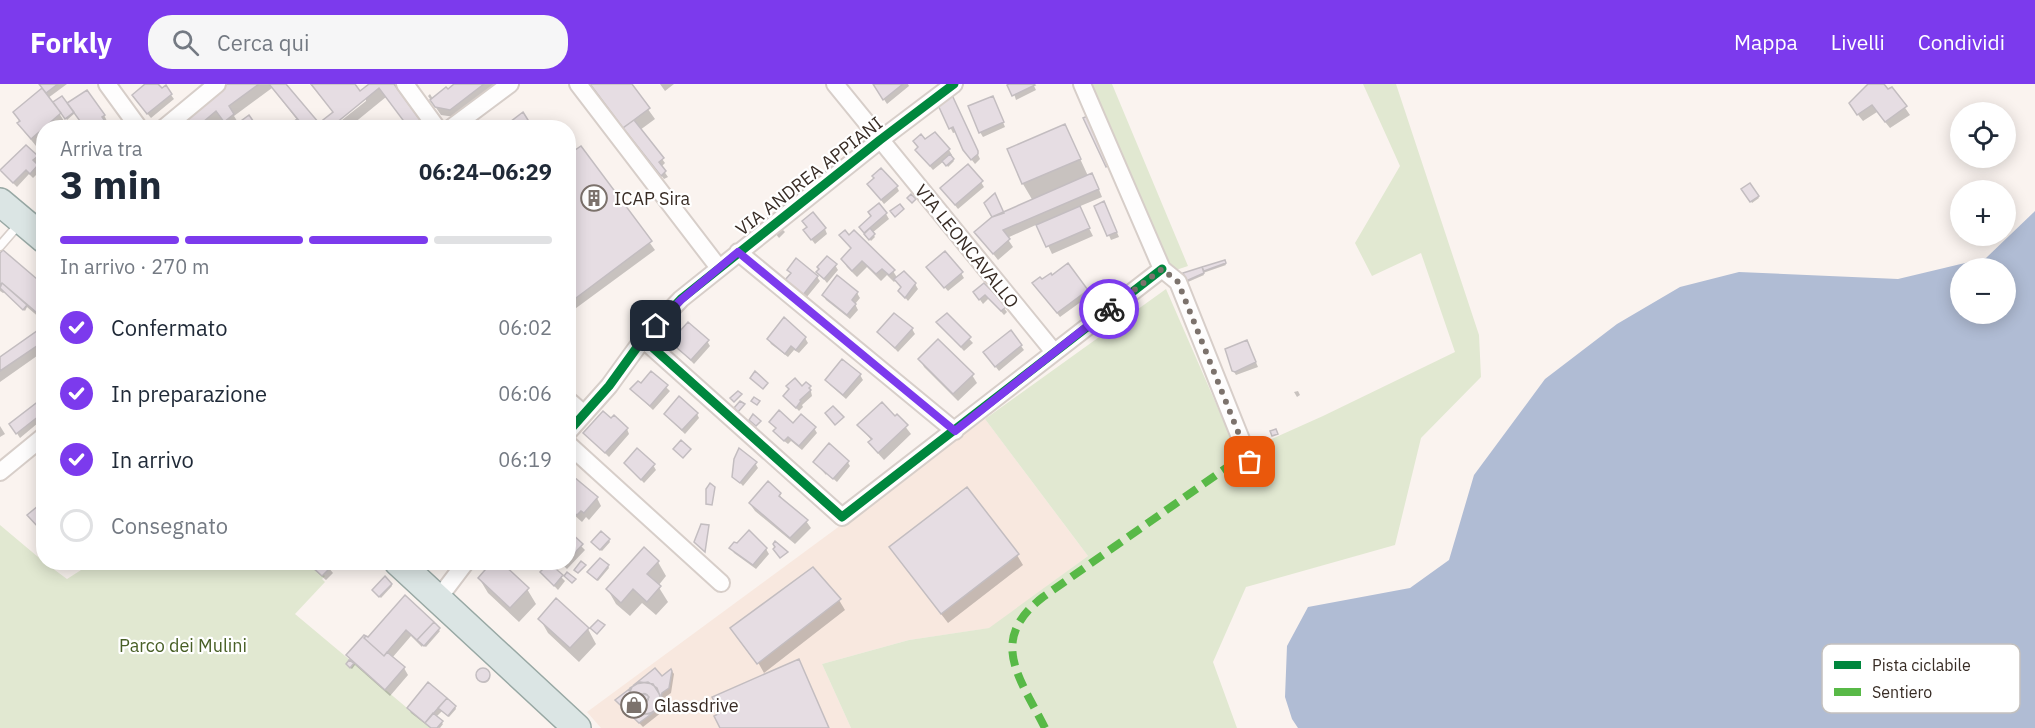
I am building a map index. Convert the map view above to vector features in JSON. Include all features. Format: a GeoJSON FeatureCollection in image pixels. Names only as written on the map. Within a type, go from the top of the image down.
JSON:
{"type":"FeatureCollection","features":[{"type":"Feature","properties":{"kind":"main road"},"geometry":{"type":"LineString","coordinates":[[0,202],[36,229]]}},
{"type":"Feature","properties":{"kind":"main road"},"geometry":{"type":"LineString","coordinates":[[407,570],[577,728]]}},
{"type":"Feature","properties":{"kind":"street"},"geometry":{"type":"LineString","coordinates":[[107,84],[132,120]]}},
{"type":"Feature","properties":{"kind":"street"},"geometry":{"type":"LineString","coordinates":[[174,120],[217,84]]}},
{"type":"Feature","properties":{"kind":"street"},"geometry":{"type":"LineString","coordinates":[[405,84],[431,120]]}},
{"type":"Feature","properties":{"kind":"street"},"geometry":{"type":"LineString","coordinates":[[462,120],[510,84]]}},
{"type":"Feature","properties":{"kind":"street"},"geometry":{"type":"LineString","coordinates":[[578,84],[719,268]]}},
{"type":"Feature","properties":{"kind":"street","name":"VIA LEONCAVALLO"},"geometry":{"type":"LineString","coordinates":[[835,84],[1054,351]]}},
{"type":"Feature","properties":{"kind":"street","name":"VIA ANDREA APPIANI"},"geometry":{"type":"LineString","coordinates":[[576,423],[609,386],[643,339],[681,300],[879,140],[954,84]]}},
{"type":"Feature","properties":{"kind":"street"},"geometry":{"type":"LineString","coordinates":[[1082,84],[1162,269],[1178,282],[1250,462]]}},
{"type":"Feature","properties":{"kind":"street"},"geometry":{"type":"LineString","coordinates":[[738,252],[955,431]]}},
{"type":"Feature","properties":{"kind":"street"},"geometry":{"type":"LineString","coordinates":[[643,339],[843,517],[1162,269]]}},
{"type":"Feature","properties":{"kind":"street"},"geometry":{"type":"LineString","coordinates":[[576,406],[584,414]]}},
{"type":"Feature","properties":{"kind":"street"},"geometry":{"type":"LineString","coordinates":[[0,472],[36,443]]}},
{"type":"Feature","properties":{"kind":"street"},"geometry":{"type":"LineString","coordinates":[[576,451],[721,583]]}},
{"type":"Feature","properties":{"kind":"street"},"geometry":{"type":"LineString","coordinates":[[438,599],[460,570]]}},
{"type":"Feature","properties":{"kind":"lane"},"geometry":{"type":"LineString","coordinates":[[0,246],[36,230]]}},
{"type":"Feature","properties":{"kind":"shaded area"},"geometry":{"type":"Polygon","coordinates":[[[985,419],[1088,556],[990,628],[909,640],[822,664],[851,728],[601,728],[587,712],[985,419]]]}},
{"type":"Feature","properties":{"kind":"green space"},"geometry":{"type":"Polygon","coordinates":[[[1092,84],[1112,84],[1188,266],[1176,270],[1170,264],[1092,84]]]}},
{"type":"Feature","properties":{"kind":"green space"},"geometry":{"type":"Polygon","coordinates":[[[1363,84],[1396,84],[1479,335],[1481,377],[1421,438],[1395,545],[1246,587],[1213,662],[1237,728],[851,728],[822,664],[909,640],[989,628],[1088,556],[985,419],[1166,289],[1238,454],[1455,352],[1421,253],[1372,276],[1355,243],[1400,166],[1363,84]]]}},
{"type":"Feature","properties":{"kind":"green space","name":"Parco dei Mulini"},"geometry":{"type":"Polygon","coordinates":[[[0,525],[36,555],[36,570],[55,570],[67,579],[81,570],[316,570],[325,576],[322,579],[325,582],[295,614],[431,728],[0,728],[0,525]]]}},
{"type":"Feature","properties":{"kind":"water"},"geometry":{"type":"Polygon","coordinates":[[[2035,211],[2035,728],[1298,728],[1292,719],[1285,697],[1287,646],[1308,607],[1410,588],[1449,560],[1474,475],[1545,379],[1617,324],[1680,287],[1739,272],[1898,279],[1950,267],[1950,324],[2016,324],[2016,258],[1986,258],[1999,246],[2016,246],[2016,229],[2035,211]]]}},
{"type":"Feature","properties":{"kind":"building"},"geometry":{"type":"Polygon","coordinates":[[[39,84],[58,84],[46,93],[39,84]]]}},
{"type":"Feature","properties":{"kind":"building"},"geometry":{"type":"Polygon","coordinates":[[[145,84],[158,84],[162,88],[166,85],[172,94],[147,114],[132,95],[145,84]]]}},
{"type":"Feature","properties":{"kind":"building"},"geometry":{"type":"Polygon","coordinates":[[[225,84],[259,84],[229,106],[234,114],[226,120],[223,120],[216,111],[205,120],[182,120],[225,84]]]}},
{"type":"Feature","properties":{"kind":"building"},"geometry":{"type":"Polygon","coordinates":[[[269,84],[286,84],[316,120],[298,120],[269,84]]]}},
{"type":"Feature","properties":{"kind":"building"},"geometry":{"type":"Polygon","coordinates":[[[311,84],[355,84],[360,91],[369,84],[394,84],[420,120],[403,120],[379,88],[340,120],[323,120],[333,112],[311,84]]]}},
{"type":"Feature","properties":{"kind":"building"},"geometry":{"type":"Polygon","coordinates":[[[454,84],[484,84],[450,110],[435,107],[430,100],[446,87],[448,89],[454,84]]]}},
{"type":"Feature","properties":{"kind":"building"},"geometry":{"type":"Polygon","coordinates":[[[590,84],[632,84],[650,108],[623,128],[590,84]]]}},
{"type":"Feature","properties":{"kind":"building"},"geometry":{"type":"Polygon","coordinates":[[[873,84],[903,84],[883,100],[873,84]]]}},
{"type":"Feature","properties":{"kind":"building"},"geometry":{"type":"Polygon","coordinates":[[[1868,84],[1884,84],[1888,89],[1892,87],[1907,106],[1885,122],[1872,105],[1857,115],[1849,103],[1868,84]]]}},
{"type":"Feature","properties":{"kind":"building"},"geometry":{"type":"Polygon","coordinates":[[[1007,85],[1035,85],[1012,96],[1007,85]]]}},
{"type":"Feature","properties":{"kind":"building"},"geometry":{"type":"Polygon","coordinates":[[[42,88],[61,113],[53,120],[36,120],[36,135],[31,139],[17,123],[20,121],[13,112],[42,88]]]}},
{"type":"Feature","properties":{"kind":"building"},"geometry":{"type":"Polygon","coordinates":[[[87,90],[105,115],[102,117],[104,120],[79,120],[67,103],[87,90]]]}},
{"type":"Feature","properties":{"kind":"building"},"geometry":{"type":"Polygon","coordinates":[[[952,95],[978,151],[978,154],[971,160],[963,150],[953,127],[949,129],[938,105],[952,95]]]}},
{"type":"Feature","properties":{"kind":"building"},"geometry":{"type":"Polygon","coordinates":[[[62,96],[74,112],[65,119],[53,102],[62,96]]]}},
{"type":"Feature","properties":{"kind":"building"},"geometry":{"type":"Polygon","coordinates":[[[993,96],[1004,122],[979,133],[968,106],[993,96]]]}},
{"type":"Feature","properties":{"kind":"building"},"geometry":{"type":"Polygon","coordinates":[[[523,112],[528,120],[513,120],[523,112]]]}},
{"type":"Feature","properties":{"kind":"building"},"geometry":{"type":"Polygon","coordinates":[[[249,115],[252,120],[242,120],[249,115]]]}},
{"type":"Feature","properties":{"kind":"building"},"geometry":{"type":"Polygon","coordinates":[[[1090,115],[1111,164],[1106,167],[1083,118],[1090,115]]]}},
{"type":"Feature","properties":{"kind":"building"},"geometry":{"type":"Polygon","coordinates":[[[634,120],[664,158],[659,162],[666,171],[661,176],[623,128],[634,120]]]}},
{"type":"Feature","properties":{"kind":"building"},"geometry":{"type":"Polygon","coordinates":[[[1065,124],[1081,159],[1022,184],[1007,149],[1065,124]]]}},
{"type":"Feature","properties":{"kind":"building"},"geometry":{"type":"Polygon","coordinates":[[[935,132],[950,149],[930,166],[915,150],[918,147],[913,141],[921,134],[925,139],[935,132]]]}},
{"type":"Feature","properties":{"kind":"building"},"geometry":{"type":"Polygon","coordinates":[[[26,145],[36,154],[33,160],[36,167],[30,174],[26,170],[13,183],[0,170],[26,145]]]}},
{"type":"Feature","properties":{"kind":"building","name":"ICAP Sira"},"geometry":{"type":"Polygon","coordinates":[[[581,146],[652,241],[576,298],[576,149],[581,146]]]}},
{"type":"Feature","properties":{"kind":"building"},"geometry":{"type":"Polygon","coordinates":[[[950,154],[954,159],[946,166],[942,161],[950,154]]]}},
{"type":"Feature","properties":{"kind":"building"},"geometry":{"type":"Polygon","coordinates":[[[968,164],[983,181],[955,205],[940,188],[968,164]]]}},
{"type":"Feature","properties":{"kind":"building"},"geometry":{"type":"Polygon","coordinates":[[[881,168],[898,186],[881,200],[867,184],[881,168]]]}},
{"type":"Feature","properties":{"kind":"building"},"geometry":{"type":"Polygon","coordinates":[[[1092,173],[1099,189],[1003,230],[1010,239],[993,254],[974,232],[992,217],[1092,173]]]}},
{"type":"Feature","properties":{"kind":"building"},"geometry":{"type":"Polygon","coordinates":[[[1750,183],[1759,196],[1750,202],[1741,189],[1750,183]]]}},
{"type":"Feature","properties":{"kind":"building"},"geometry":{"type":"Polygon","coordinates":[[[995,193],[1004,213],[992,217],[984,203],[995,193]]]}},
{"type":"Feature","properties":{"kind":"building"},"geometry":{"type":"Polygon","coordinates":[[[911,194],[916,199],[912,203],[907,198],[911,194]]]}},
{"type":"Feature","properties":{"kind":"building"},"geometry":{"type":"Polygon","coordinates":[[[1104,201],[1117,232],[1107,236],[1094,206],[1104,201]]]}},
{"type":"Feature","properties":{"kind":"building"},"geometry":{"type":"Polygon","coordinates":[[[879,203],[887,213],[864,233],[859,227],[871,216],[868,212],[879,203]]]}},
{"type":"Feature","properties":{"kind":"building"},"geometry":{"type":"Polygon","coordinates":[[[900,204],[904,209],[895,217],[890,211],[900,204]]]}},
{"type":"Feature","properties":{"kind":"building"},"geometry":{"type":"Polygon","coordinates":[[[1080,206],[1090,228],[1046,247],[1036,225],[1080,206]]]}},
{"type":"Feature","properties":{"kind":"building"},"geometry":{"type":"Polygon","coordinates":[[[813,212],[826,228],[811,240],[803,230],[807,227],[802,221],[813,212]]]}},
{"type":"Feature","properties":{"kind":"building"},"geometry":{"type":"Polygon","coordinates":[[[870,228],[875,234],[869,240],[864,234],[870,228]]]}},
{"type":"Feature","properties":{"kind":"building"},"geometry":{"type":"Polygon","coordinates":[[[845,230],[849,235],[854,230],[895,270],[889,275],[882,269],[876,274],[862,261],[852,271],[841,259],[851,248],[839,235],[845,230]]]}},
{"type":"Feature","properties":{"kind":"building"},"geometry":{"type":"Polygon","coordinates":[[[3,250],[36,278],[36,312],[2,283],[0,285],[0,253],[3,250]]]}},
{"type":"Feature","properties":{"kind":"building"},"geometry":{"type":"Polygon","coordinates":[[[945,251],[963,272],[944,288],[926,267],[945,251]]]}},
{"type":"Feature","properties":{"kind":"building"},"geometry":{"type":"Polygon","coordinates":[[[827,256],[837,264],[824,279],[816,272],[819,269],[817,267],[827,256]]]}},
{"type":"Feature","properties":{"kind":"building"},"geometry":{"type":"Polygon","coordinates":[[[796,258],[818,276],[803,295],[785,280],[791,273],[787,270],[796,258]]]}},
{"type":"Feature","properties":{"kind":"building"},"geometry":{"type":"Polygon","coordinates":[[[1225,260],[1226,263],[1204,271],[1202,267],[1225,260]]]}},
{"type":"Feature","properties":{"kind":"building"},"geometry":{"type":"Polygon","coordinates":[[[1068,263],[1088,290],[1057,313],[1032,283],[1040,277],[1042,279],[1051,273],[1052,275],[1068,263]]]}},
{"type":"Feature","properties":{"kind":"building"},"geometry":{"type":"Polygon","coordinates":[[[1202,267],[1204,273],[1186,281],[1183,273],[1202,267]]]}},
{"type":"Feature","properties":{"kind":"building"},"geometry":{"type":"Polygon","coordinates":[[[904,271],[916,283],[905,298],[898,291],[901,287],[894,279],[904,271]]]}},
{"type":"Feature","properties":{"kind":"building"},"geometry":{"type":"Polygon","coordinates":[[[837,275],[858,292],[852,300],[856,304],[847,315],[822,295],[837,275]]]}},
{"type":"Feature","properties":{"kind":"building"},"geometry":{"type":"Polygon","coordinates":[[[2,283],[27,305],[23,310],[0,288],[2,283]]]}},
{"type":"Feature","properties":{"kind":"building"},"geometry":{"type":"Polygon","coordinates":[[[984,283],[1006,307],[1001,311],[985,295],[979,300],[973,292],[984,283]]]}},
{"type":"Feature","properties":{"kind":"building"},"geometry":{"type":"Polygon","coordinates":[[[894,313],[913,328],[895,348],[877,332],[894,313]]]}},
{"type":"Feature","properties":{"kind":"building"},"geometry":{"type":"Polygon","coordinates":[[[947,313],[971,337],[961,347],[936,322],[947,313]]]}},
{"type":"Feature","properties":{"kind":"building"},"geometry":{"type":"Polygon","coordinates":[[[784,317],[806,337],[796,350],[791,346],[785,354],[767,339],[784,317]]]}},
{"type":"Feature","properties":{"kind":"building"},"geometry":{"type":"Polygon","coordinates":[[[688,322],[709,340],[691,360],[670,342],[688,322]]]}},
{"type":"Feature","properties":{"kind":"building"},"geometry":{"type":"Polygon","coordinates":[[[1011,330],[1022,345],[995,367],[983,352],[1011,330]]]}},
{"type":"Feature","properties":{"kind":"building"},"geometry":{"type":"Polygon","coordinates":[[[36,332],[36,346],[0,371],[0,357],[36,332]]]}},
{"type":"Feature","properties":{"kind":"building"},"geometry":{"type":"Polygon","coordinates":[[[938,339],[974,374],[953,394],[918,359],[938,339]]]}},
{"type":"Feature","properties":{"kind":"building"},"geometry":{"type":"Polygon","coordinates":[[[1247,340],[1256,362],[1235,372],[1232,371],[1225,349],[1247,340]]]}},
{"type":"Feature","properties":{"kind":"building"},"geometry":{"type":"Polygon","coordinates":[[[842,359],[861,374],[843,395],[825,380],[842,359]]]}},
{"type":"Feature","properties":{"kind":"building"},"geometry":{"type":"Polygon","coordinates":[[[651,371],[668,385],[650,406],[630,389],[638,381],[641,383],[651,371]]]}},
{"type":"Feature","properties":{"kind":"building"},"geometry":{"type":"Polygon","coordinates":[[[755,371],[768,383],[763,389],[750,378],[755,371]]]}},
{"type":"Feature","properties":{"kind":"building"},"geometry":{"type":"Polygon","coordinates":[[[795,378],[802,386],[806,382],[811,386],[809,388],[811,390],[800,400],[796,408],[783,396],[789,389],[786,386],[795,378]]]}},
{"type":"Feature","properties":{"kind":"building"},"geometry":{"type":"Polygon","coordinates":[[[738,391],[742,394],[734,402],[730,398],[738,391]]]}},
{"type":"Feature","properties":{"kind":"building"},"geometry":{"type":"Polygon","coordinates":[[[679,396],[698,413],[682,430],[664,414],[679,396]]]}},
{"type":"Feature","properties":{"kind":"building"},"geometry":{"type":"Polygon","coordinates":[[[754,397],[760,401],[757,405],[751,401],[754,397]]]}},
{"type":"Feature","properties":{"kind":"building"},"geometry":{"type":"Polygon","coordinates":[[[740,401],[745,404],[738,412],[734,408],[740,401]]]}},
{"type":"Feature","properties":{"kind":"building"},"geometry":{"type":"Polygon","coordinates":[[[882,402],[895,416],[897,414],[908,425],[878,453],[868,442],[872,439],[857,425],[882,402]]]}},
{"type":"Feature","properties":{"kind":"building"},"geometry":{"type":"Polygon","coordinates":[[[36,403],[36,418],[16,434],[9,424],[36,403]]]}},
{"type":"Feature","properties":{"kind":"building"},"geometry":{"type":"Polygon","coordinates":[[[833,406],[844,417],[835,425],[825,413],[833,406]]]}},
{"type":"Feature","properties":{"kind":"building"},"geometry":{"type":"Polygon","coordinates":[[[779,410],[793,423],[801,414],[816,427],[799,446],[788,437],[784,441],[773,431],[776,428],[769,422],[779,410]]]}},
{"type":"Feature","properties":{"kind":"building"},"geometry":{"type":"Polygon","coordinates":[[[603,411],[611,418],[614,415],[628,428],[605,453],[583,433],[603,411]]]}},
{"type":"Feature","properties":{"kind":"building"},"geometry":{"type":"Polygon","coordinates":[[[753,414],[761,421],[756,426],[749,420],[753,414]]]}},
{"type":"Feature","properties":{"kind":"building"},"geometry":{"type":"Polygon","coordinates":[[[1276,429],[1278,434],[1272,436],[1270,431],[1276,429]]]}},
{"type":"Feature","properties":{"kind":"building"},"geometry":{"type":"Polygon","coordinates":[[[681,440],[691,449],[683,458],[673,449],[681,440]]]}},
{"type":"Feature","properties":{"kind":"building"},"geometry":{"type":"Polygon","coordinates":[[[829,443],[849,461],[833,479],[813,462],[829,443]]]}},
{"type":"Feature","properties":{"kind":"building"},"geometry":{"type":"Polygon","coordinates":[[[637,448],[655,464],[641,480],[624,463],[637,448]]]}},
{"type":"Feature","properties":{"kind":"building"},"geometry":{"type":"Polygon","coordinates":[[[739,448],[757,462],[740,483],[732,477],[734,459],[739,448]]]}},
{"type":"Feature","properties":{"kind":"building"},"geometry":{"type":"Polygon","coordinates":[[[576,479],[598,497],[584,513],[581,511],[577,515],[576,479]]]}},
{"type":"Feature","properties":{"kind":"building"},"geometry":{"type":"Polygon","coordinates":[[[768,481],[781,493],[779,496],[808,520],[790,538],[749,503],[768,481]]]}},
{"type":"Feature","properties":{"kind":"building"},"geometry":{"type":"Polygon","coordinates":[[[710,483],[715,487],[712,505],[706,504],[706,489],[710,483]]]}},
{"type":"Feature","properties":{"kind":"building"},"geometry":{"type":"Polygon","coordinates":[[[967,487],[1019,554],[941,614],[889,547],[967,487]]]}},
{"type":"Feature","properties":{"kind":"building"},"geometry":{"type":"Polygon","coordinates":[[[36,508],[36,525],[27,515],[36,508]]]}},
{"type":"Feature","properties":{"kind":"building"},"geometry":{"type":"Polygon","coordinates":[[[701,524],[709,525],[705,552],[694,542],[701,524]]]}},
{"type":"Feature","properties":{"kind":"building"},"geometry":{"type":"Polygon","coordinates":[[[749,530],[767,548],[753,565],[729,548],[749,530]]]}},
{"type":"Feature","properties":{"kind":"building"},"geometry":{"type":"Polygon","coordinates":[[[601,531],[610,539],[600,550],[591,542],[601,531]]]}},
{"type":"Feature","properties":{"kind":"building"},"geometry":{"type":"Polygon","coordinates":[[[576,537],[583,544],[576,551],[576,537]]]}},
{"type":"Feature","properties":{"kind":"building"},"geometry":{"type":"Polygon","coordinates":[[[775,541],[788,552],[780,558],[773,549],[775,541]]]}},
{"type":"Feature","properties":{"kind":"building"},"geometry":{"type":"Polygon","coordinates":[[[644,547],[659,561],[647,574],[661,586],[647,602],[633,589],[621,603],[606,589],[644,547]]]}},
{"type":"Feature","properties":{"kind":"building"},"geometry":{"type":"Polygon","coordinates":[[[600,558],[609,565],[597,580],[587,572],[600,558]]]}},
{"type":"Feature","properties":{"kind":"building"},"geometry":{"type":"Polygon","coordinates":[[[581,561],[586,565],[578,573],[574,570],[581,561]]]}},
{"type":"Feature","properties":{"kind":"building"},"geometry":{"type":"Polygon","coordinates":[[[813,567],[841,599],[757,664],[730,628],[813,567]]]}},
{"type":"Feature","properties":{"kind":"building"},"geometry":{"type":"Polygon","coordinates":[[[316,570],[328,570],[322,576],[316,570]]]}},
{"type":"Feature","properties":{"kind":"building"},"geometry":{"type":"Polygon","coordinates":[[[485,570],[510,570],[529,588],[510,608],[478,578],[485,570]]]}},
{"type":"Feature","properties":{"kind":"building"},"geometry":{"type":"Polygon","coordinates":[[[557,570],[563,575],[554,586],[540,572],[557,570]]]}},
{"type":"Feature","properties":{"kind":"building"},"geometry":{"type":"Polygon","coordinates":[[[567,572],[576,579],[572,583],[564,576],[567,572]]]}},
{"type":"Feature","properties":{"kind":"building"},"geometry":{"type":"Polygon","coordinates":[[[385,576],[392,584],[379,597],[372,590],[385,576]]]}},
{"type":"Feature","properties":{"kind":"building"},"geometry":{"type":"Polygon","coordinates":[[[405,595],[434,622],[417,640],[406,630],[384,656],[364,638],[368,637],[405,595]]]}},
{"type":"Feature","properties":{"kind":"building"},"geometry":{"type":"Polygon","coordinates":[[[556,598],[589,628],[570,648],[538,619],[556,598]]]}},
{"type":"Feature","properties":{"kind":"building"},"geometry":{"type":"Polygon","coordinates":[[[598,620],[605,625],[597,634],[590,628],[598,620]]]}},
{"type":"Feature","properties":{"kind":"building"},"geometry":{"type":"Polygon","coordinates":[[[434,622],[440,628],[424,646],[417,640],[434,622]]]}},
{"type":"Feature","properties":{"kind":"building"},"geometry":{"type":"Polygon","coordinates":[[[364,635],[366,636],[364,638],[384,656],[387,652],[405,667],[385,690],[346,655],[364,635]]]}},
{"type":"Feature","properties":{"kind":"building"},"geometry":{"type":"Polygon","coordinates":[[[799,659],[829,728],[720,728],[714,716],[720,713],[712,697],[799,659]]]}},
{"type":"Feature","properties":{"kind":"building"},"geometry":{"type":"Polygon","coordinates":[[[349,660],[354,663],[350,668],[346,664],[349,660]]]}},
{"type":"Feature","properties":{"kind":"building"},"geometry":{"type":"Polygon","coordinates":[[[483,668],[488,670],[490,675],[488,680],[483,682],[478,680],[476,675],[478,670],[483,668]]]}},
{"type":"Feature","properties":{"kind":"building"},"geometry":{"type":"Polygon","coordinates":[[[655,668],[662,676],[671,669],[672,671],[669,688],[662,693],[660,707],[654,712],[661,699],[657,688],[648,682],[635,684],[655,668]]]}},
{"type":"Feature","properties":{"kind":"building"},"geometry":{"type":"Polygon","coordinates":[[[428,682],[447,698],[425,723],[407,708],[428,682]]]}},
{"type":"Feature","properties":{"kind":"building"},"geometry":{"type":"Polygon","coordinates":[[[640,682],[653,684],[660,695],[658,708],[649,714],[636,713],[628,702],[630,688],[640,682]],[[642,694],[639,700],[645,703],[649,697],[642,694]]]}},
{"type":"Feature","properties":{"kind":"building"},"geometry":{"type":"Polygon","coordinates":[[[632,687],[627,699],[631,709],[642,715],[654,712],[639,723],[615,700],[632,687]]]}},
{"type":"Feature","properties":{"kind":"building"},"geometry":{"type":"Polygon","coordinates":[[[644,693],[649,698],[644,703],[639,698],[644,693]]]}},
{"type":"Feature","properties":{"kind":"building"},"geometry":{"type":"Polygon","coordinates":[[[447,698],[456,706],[448,716],[438,708],[447,698]]]}},
{"type":"Feature","properties":{"kind":"building"},"geometry":{"type":"Polygon","coordinates":[[[433,713],[443,721],[437,728],[431,728],[425,723],[433,713]]]}},
{"type":"Feature","properties":{"kind":"marked path"},"geometry":{"type":"LineString","coordinates":[[1045,728],[1026,692],[1014,660],[1012,644],[1016,629],[1026,613],[1043,597],[1246,454]]}},
{"type":"Feature","properties":{"kind":"cycle path"},"geometry":{"type":"LineString","coordinates":[[576,423],[609,386],[643,339],[681,299],[954,84]]}},
{"type":"Feature","properties":{"kind":"cycle path"},"geometry":{"type":"LineString","coordinates":[[643,339],[842,517],[1162,269]]}},
{"type":"Feature","properties":{"kind":"way so far"},"geometry":{"type":"LineString","coordinates":[[1109,309],[1162,269],[1178,282],[1250,462]]}},
{"type":"Feature","properties":{"kind":"place","name":"ICAP Sira"},"geometry":{"type":"Point","coordinates":[594,198]}},
{"type":"Feature","properties":{"kind":"place","name":"Glassdrive"},"geometry":{"type":"Point","coordinates":[634,705]}},
{"type":"Feature","properties":{"kind":"route"},"geometry":{"type":"LineString","coordinates":[[656,326],[681,300],[738,252],[955,431],[1109,309]]}}]}
